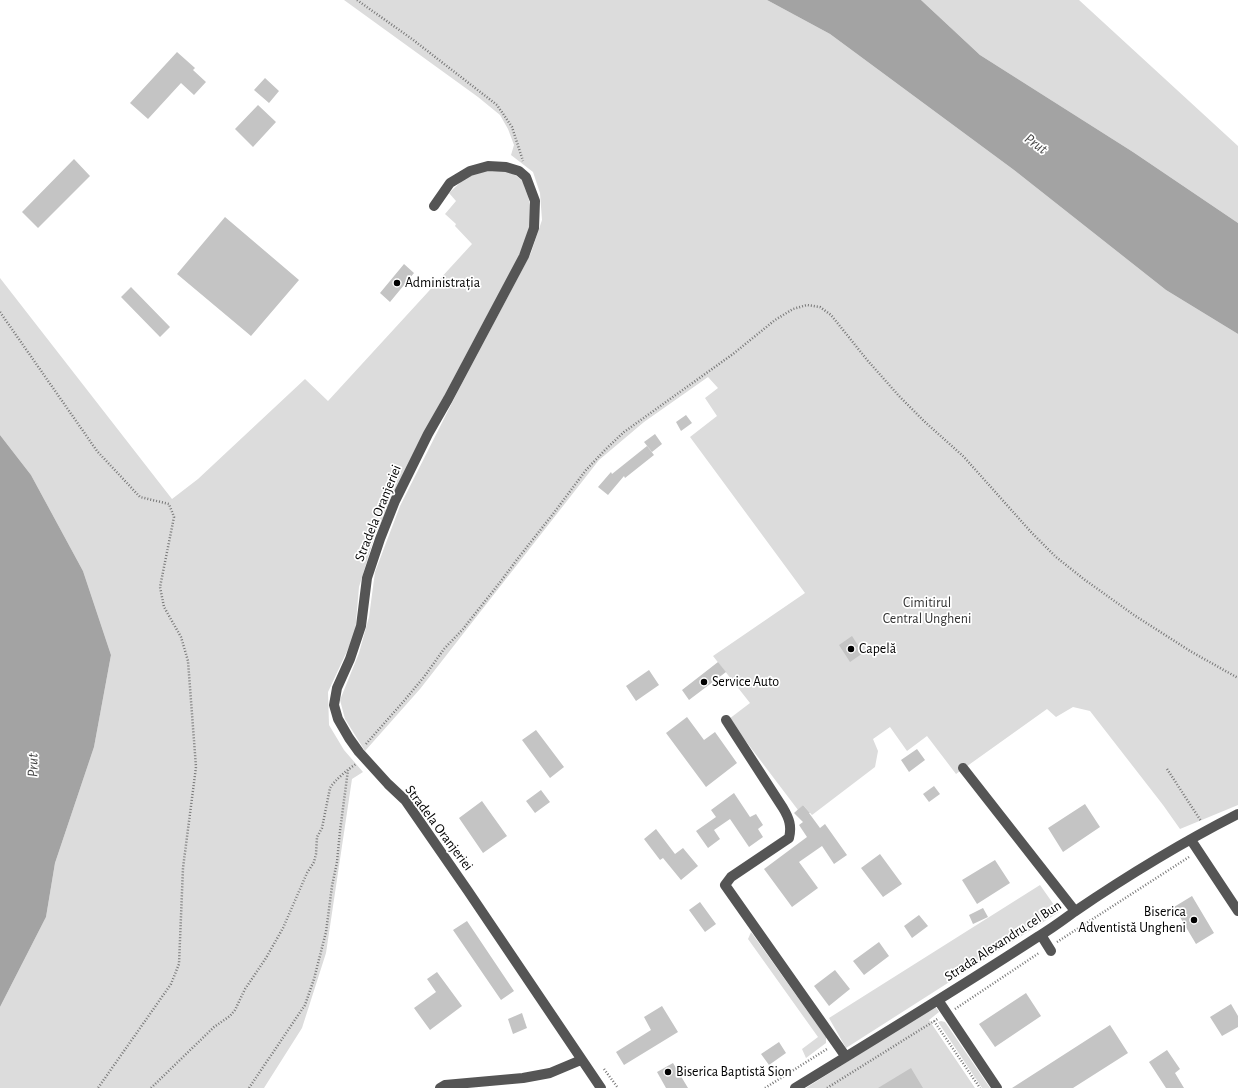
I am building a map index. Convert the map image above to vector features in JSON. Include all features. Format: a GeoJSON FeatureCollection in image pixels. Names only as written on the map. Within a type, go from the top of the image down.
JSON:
{"type":"FeatureCollection","features":[{"type":"Feature","properties":{"kind":"street"},"geometry":{"type":"LineString","coordinates":[[434,206],[450,183],[470,171],[488,166],[506,167],[519,171],[526,177]]}},
{"type":"Feature","properties":{"kind":"street","name":"Stradela Oranjeriei"},"geometry":{"type":"LineString","coordinates":[[526,177],[535,200],[534,228],[524,256],[428,434],[395,501],[367,578],[361,626],[350,659],[337,688],[334,705],[338,720],[343,729],[362,755],[404,800],[468,891],[601,1088]]}},
{"type":"Feature","properties":{"kind":"street"},"geometry":{"type":"LineString","coordinates":[[726,720],[783,808],[789,819],[791,830],[789,838],[731,877],[725,885],[846,1057]]}},
{"type":"Feature","properties":{"kind":"street"},"geometry":{"type":"LineString","coordinates":[[963,768],[1075,911]]}},
{"type":"Feature","properties":{"kind":"street","name":"Strada Alexandru cel Bun"},"geometry":{"type":"LineString","coordinates":[[795,1088],[938,1000],[1174,849],[1238,814]]}},
{"type":"Feature","properties":{"kind":"street"},"geometry":{"type":"LineString","coordinates":[[1191,840],[1238,911]]}},
{"type":"Feature","properties":{"kind":"street"},"geometry":{"type":"LineString","coordinates":[[1041,935],[1050,949]]}},
{"type":"Feature","properties":{"kind":"street"},"geometry":{"type":"LineString","coordinates":[[938,1000],[997,1088]]}},
{"type":"Feature","properties":{"kind":"street"},"geometry":{"type":"LineString","coordinates":[[440,1088],[446,1085],[523,1078],[550,1073],[581,1060]]}},
{"type":"Feature","properties":{"kind":"path"},"geometry":{"type":"LineString","coordinates":[[357,0],[497,105],[512,127],[524,164],[526,177]]}},
{"type":"Feature","properties":{"kind":"path"},"geometry":{"type":"LineString","coordinates":[[151,1088],[214,1027],[230,1016],[235,1010],[245,989],[266,958],[283,928],[307,873],[314,862],[317,837],[323,821],[330,788],[362,755],[424,677],[444,649],[463,629],[501,581],[586,470],[624,432],[733,354],[775,320],[793,309],[807,305],[820,307],[831,315],[868,361],[899,396],[926,423],[964,457],[1034,536],[1056,557],[1134,615],[1190,651],[1238,678]]}},
{"type":"Feature","properties":{"kind":"path"},"geometry":{"type":"LineString","coordinates":[[0,312],[97,451],[140,497],[169,504],[174,517],[160,587],[164,607],[181,637],[188,661],[196,768],[183,868],[179,964],[171,984],[98,1088]]}},
{"type":"Feature","properties":{"kind":"path"},"geometry":{"type":"LineString","coordinates":[[249,1088],[305,1004],[314,979],[326,932],[349,769]]}},
{"type":"Feature","properties":{"kind":"path"},"geometry":{"type":"LineString","coordinates":[[1167,769],[1207,830]]}},
{"type":"Feature","properties":{"kind":"path"},"geometry":{"type":"LineString","coordinates":[[827,1088],[1050,949],[1198,851]]}},
{"type":"Feature","properties":{"kind":"path"},"geometry":{"type":"LineString","coordinates":[[934,1021],[980,1088]]}},
{"type":"Feature","properties":{"kind":"path"},"geometry":{"type":"LineString","coordinates":[[765,1088],[836,1043]]}},
{"type":"Feature","properties":{"kind":"path"},"geometry":{"type":"LineString","coordinates":[[601,1066],[618,1088]]}},
{"type":"Feature","properties":{"kind":"green space","name":"Cimitirul Central Ungheni"},"geometry":{"type":"Polygon","coordinates":[[[344,0],[767,0],[830,34],[1014,170],[1166,290],[1238,334],[1238,805],[1180,829],[1090,711],[1073,707],[1056,717],[1047,709],[956,774],[927,736],[907,751],[890,727],[873,739],[878,751],[875,767],[812,815],[803,805],[798,810],[729,719],[750,703],[713,656],[805,593],[690,437],[717,416],[705,398],[718,388],[708,377],[644,422],[599,460],[420,689],[365,751],[345,719],[340,700],[359,653],[369,617],[375,572],[400,506],[459,389],[531,253],[542,220],[540,193],[533,172],[511,155],[514,145],[508,129],[500,115],[478,97],[344,0]]]}},
{"type":"Feature","properties":{"kind":"green space"},"geometry":{"type":"Polygon","coordinates":[[[921,0],[1079,0],[1238,146],[1238,223],[1133,152],[980,55],[921,0]]]}},
{"type":"Feature","properties":{"kind":"green space"},"geometry":{"type":"Polygon","coordinates":[[[499,170],[512,174],[520,179],[528,197],[531,211],[524,247],[429,424],[375,535],[359,587],[355,634],[328,692],[329,725],[344,750],[363,772],[352,779],[326,953],[302,1028],[264,1088],[0,1088],[0,1007],[46,917],[55,863],[94,747],[111,655],[83,571],[31,475],[0,435],[0,278],[172,499],[198,479],[305,379],[328,401],[472,244],[455,226],[456,224],[445,214],[456,201],[449,193],[465,178],[482,171],[499,170]]]}},
{"type":"Feature","properties":{"kind":"green space"},"geometry":{"type":"Polygon","coordinates":[[[1040,885],[1059,912],[846,1048],[829,1018],[1040,885]]]}},
{"type":"Feature","properties":{"kind":"green space"},"geometry":{"type":"Polygon","coordinates":[[[751,932],[826,1037],[826,1043],[806,1058],[802,1049],[818,1037],[748,939],[751,932]]]}},
{"type":"Feature","properties":{"kind":"green space"},"geometry":{"type":"Polygon","coordinates":[[[935,1006],[939,1012],[929,1020],[975,1088],[806,1088],[935,1006]]]}},
{"type":"Feature","properties":{"kind":"green space"},"geometry":{"type":"Polygon","coordinates":[[[938,1022],[945,1022],[990,1088],[982,1088],[938,1022]]]}},
{"type":"Feature","properties":{"kind":"water","name":"Prut"},"geometry":{"type":"Polygon","coordinates":[[[767,0],[921,0],[980,55],[1133,152],[1238,223],[1238,334],[1166,290],[1014,170],[830,34],[767,0]]]}},
{"type":"Feature","properties":{"kind":"water","name":"Prut"},"geometry":{"type":"Polygon","coordinates":[[[0,435],[31,475],[83,571],[111,655],[94,747],[55,863],[46,917],[0,1007],[0,435]]]}},
{"type":"Feature","properties":{"kind":"building"},"geometry":{"type":"Polygon","coordinates":[[[177,52],[195,68],[193,70],[206,82],[194,95],[181,83],[148,119],[130,103],[177,52]]]}},
{"type":"Feature","properties":{"kind":"building"},"geometry":{"type":"Polygon","coordinates":[[[265,78],[279,91],[269,103],[254,90],[265,78]]]}},
{"type":"Feature","properties":{"kind":"building"},"geometry":{"type":"Polygon","coordinates":[[[258,105],[276,122],[253,147],[235,129],[258,105]]]}},
{"type":"Feature","properties":{"kind":"building"},"geometry":{"type":"Polygon","coordinates":[[[74,159],[90,176],[38,228],[22,212],[74,159]]]}},
{"type":"Feature","properties":{"kind":"building"},"geometry":{"type":"Polygon","coordinates":[[[225,217],[299,280],[251,336],[177,274],[225,217]]]}},
{"type":"Feature","properties":{"kind":"building","name":"Administrația"},"geometry":{"type":"Polygon","coordinates":[[[404,264],[414,273],[390,302],[380,293],[404,264]]]}},
{"type":"Feature","properties":{"kind":"building"},"geometry":{"type":"Polygon","coordinates":[[[131,287],[170,327],[160,337],[121,297],[131,287]]]}},
{"type":"Feature","properties":{"kind":"building"},"geometry":{"type":"Polygon","coordinates":[[[686,415],[692,423],[681,431],[676,422],[686,415]]]}},
{"type":"Feature","properties":{"kind":"building"},"geometry":{"type":"Polygon","coordinates":[[[655,434],[662,444],[652,452],[644,442],[655,434]]]}},
{"type":"Feature","properties":{"kind":"building"},"geometry":{"type":"Polygon","coordinates":[[[647,446],[654,455],[625,478],[624,476],[608,495],[598,487],[611,472],[612,474],[647,446]]]}},
{"type":"Feature","properties":{"kind":"building","name":"Capelă"},"geometry":{"type":"Polygon","coordinates":[[[852,636],[863,653],[850,662],[839,645],[852,636]]]}},
{"type":"Feature","properties":{"kind":"building"},"geometry":{"type":"Polygon","coordinates":[[[718,662],[726,672],[689,700],[682,690],[718,662]]]}},
{"type":"Feature","properties":{"kind":"building"},"geometry":{"type":"Polygon","coordinates":[[[649,670],[659,685],[636,701],[626,686],[649,670]]]}},
{"type":"Feature","properties":{"kind":"building"},"geometry":{"type":"Polygon","coordinates":[[[687,717],[704,740],[715,732],[737,763],[706,787],[666,733],[687,717]]]}},
{"type":"Feature","properties":{"kind":"building"},"geometry":{"type":"Polygon","coordinates":[[[536,730],[564,767],[550,778],[522,740],[536,730]]]}},
{"type":"Feature","properties":{"kind":"building"},"geometry":{"type":"Polygon","coordinates":[[[917,749],[925,760],[909,772],[901,760],[917,749]]]}},
{"type":"Feature","properties":{"kind":"building"},"geometry":{"type":"Polygon","coordinates":[[[934,786],[940,794],[929,802],[923,794],[934,786]]]}},
{"type":"Feature","properties":{"kind":"building"},"geometry":{"type":"Polygon","coordinates":[[[541,790],[550,802],[535,813],[526,801],[541,790]]]}},
{"type":"Feature","properties":{"kind":"building"},"geometry":{"type":"Polygon","coordinates":[[[734,793],[750,817],[756,814],[763,825],[758,829],[763,837],[749,847],[730,819],[714,830],[720,839],[708,848],[696,831],[716,817],[711,810],[734,793]]]}},
{"type":"Feature","properties":{"kind":"building"},"geometry":{"type":"Polygon","coordinates":[[[482,801],[507,836],[483,853],[459,818],[482,801]]]}},
{"type":"Feature","properties":{"kind":"building"},"geometry":{"type":"Polygon","coordinates":[[[1085,804],[1100,827],[1063,852],[1048,828],[1085,804]]]}},
{"type":"Feature","properties":{"kind":"building"},"geometry":{"type":"Polygon","coordinates":[[[803,805],[820,828],[825,824],[847,855],[834,864],[822,846],[799,862],[818,888],[792,907],[764,869],[807,837],[799,825],[803,822],[794,813],[803,805]]]}},
{"type":"Feature","properties":{"kind":"building"},"geometry":{"type":"Polygon","coordinates":[[[656,829],[675,854],[683,848],[698,866],[681,880],[663,858],[660,860],[644,839],[656,829]]]}},
{"type":"Feature","properties":{"kind":"building"},"geometry":{"type":"Polygon","coordinates":[[[880,854],[902,884],[883,897],[861,868],[880,854]]]}},
{"type":"Feature","properties":{"kind":"building"},"geometry":{"type":"Polygon","coordinates":[[[995,860],[1010,883],[977,904],[962,880],[995,860]]]}},
{"type":"Feature","properties":{"kind":"building","name":"Biserica Adventistă Ungheni"},"geometry":{"type":"Polygon","coordinates":[[[1192,896],[1214,933],[1196,944],[1174,907],[1192,896]]]}},
{"type":"Feature","properties":{"kind":"building"},"geometry":{"type":"Polygon","coordinates":[[[700,902],[716,924],[705,932],[689,910],[700,902]]]}},
{"type":"Feature","properties":{"kind":"building"},"geometry":{"type":"Polygon","coordinates":[[[983,908],[988,917],[973,924],[969,915],[983,908]]]}},
{"type":"Feature","properties":{"kind":"building"},"geometry":{"type":"Polygon","coordinates":[[[919,915],[928,926],[912,938],[904,926],[919,915]]]}},
{"type":"Feature","properties":{"kind":"building"},"geometry":{"type":"Polygon","coordinates":[[[467,921],[514,991],[501,1000],[453,930],[467,921]]]}},
{"type":"Feature","properties":{"kind":"building"},"geometry":{"type":"Polygon","coordinates":[[[879,942],[889,956],[864,975],[853,961],[879,942]]]}},
{"type":"Feature","properties":{"kind":"building"},"geometry":{"type":"Polygon","coordinates":[[[835,970],[850,989],[829,1006],[814,986],[835,970]]]}},
{"type":"Feature","properties":{"kind":"building"},"geometry":{"type":"Polygon","coordinates":[[[437,972],[462,1006],[430,1030],[414,1008],[436,992],[427,979],[437,972]]]}},
{"type":"Feature","properties":{"kind":"building"},"geometry":{"type":"Polygon","coordinates":[[[1026,993],[1041,1016],[995,1047],[979,1024],[1026,993]]]}},
{"type":"Feature","properties":{"kind":"building"},"geometry":{"type":"Polygon","coordinates":[[[1231,1004],[1238,1016],[1238,1027],[1222,1036],[1210,1017],[1231,1004]]]}},
{"type":"Feature","properties":{"kind":"building"},"geometry":{"type":"Polygon","coordinates":[[[662,1006],[678,1032],[624,1065],[616,1052],[651,1030],[644,1017],[662,1006]]]}},
{"type":"Feature","properties":{"kind":"building"},"geometry":{"type":"Polygon","coordinates":[[[522,1013],[527,1028],[513,1034],[508,1019],[522,1013]]]}},
{"type":"Feature","properties":{"kind":"building"},"geometry":{"type":"Polygon","coordinates":[[[1110,1025],[1128,1053],[1073,1088],[1012,1088],[1110,1025]]]}},
{"type":"Feature","properties":{"kind":"building"},"geometry":{"type":"Polygon","coordinates":[[[779,1042],[786,1053],[769,1065],[761,1054],[779,1042]]]}},
{"type":"Feature","properties":{"kind":"building"},"geometry":{"type":"Polygon","coordinates":[[[1167,1050],[1180,1069],[1175,1073],[1184,1088],[1166,1088],[1149,1062],[1167,1050]]]}},
{"type":"Feature","properties":{"kind":"building","name":"Biserica Baptistă Sion"},"geometry":{"type":"Polygon","coordinates":[[[673,1063],[688,1088],[666,1088],[657,1072],[673,1063]]]}},
{"type":"Feature","properties":{"kind":"building"},"geometry":{"type":"Polygon","coordinates":[[[911,1068],[923,1088],[878,1088],[911,1068]]]}},
{"type":"Feature","properties":{"kind":"place","name":"Administrația"},"geometry":{"type":"Point","coordinates":[397,283]}},
{"type":"Feature","properties":{"kind":"place","name":"Capelă"},"geometry":{"type":"Point","coordinates":[851,649]}},
{"type":"Feature","properties":{"kind":"place","name":"Service Auto"},"geometry":{"type":"Point","coordinates":[704,682]}},
{"type":"Feature","properties":{"kind":"place","name":"Biserica Adventistă Ungheni"},"geometry":{"type":"Point","coordinates":[1194,920]}},
{"type":"Feature","properties":{"kind":"place","name":"Biserica Baptistă Sion"},"geometry":{"type":"Point","coordinates":[668,1072]}}]}
